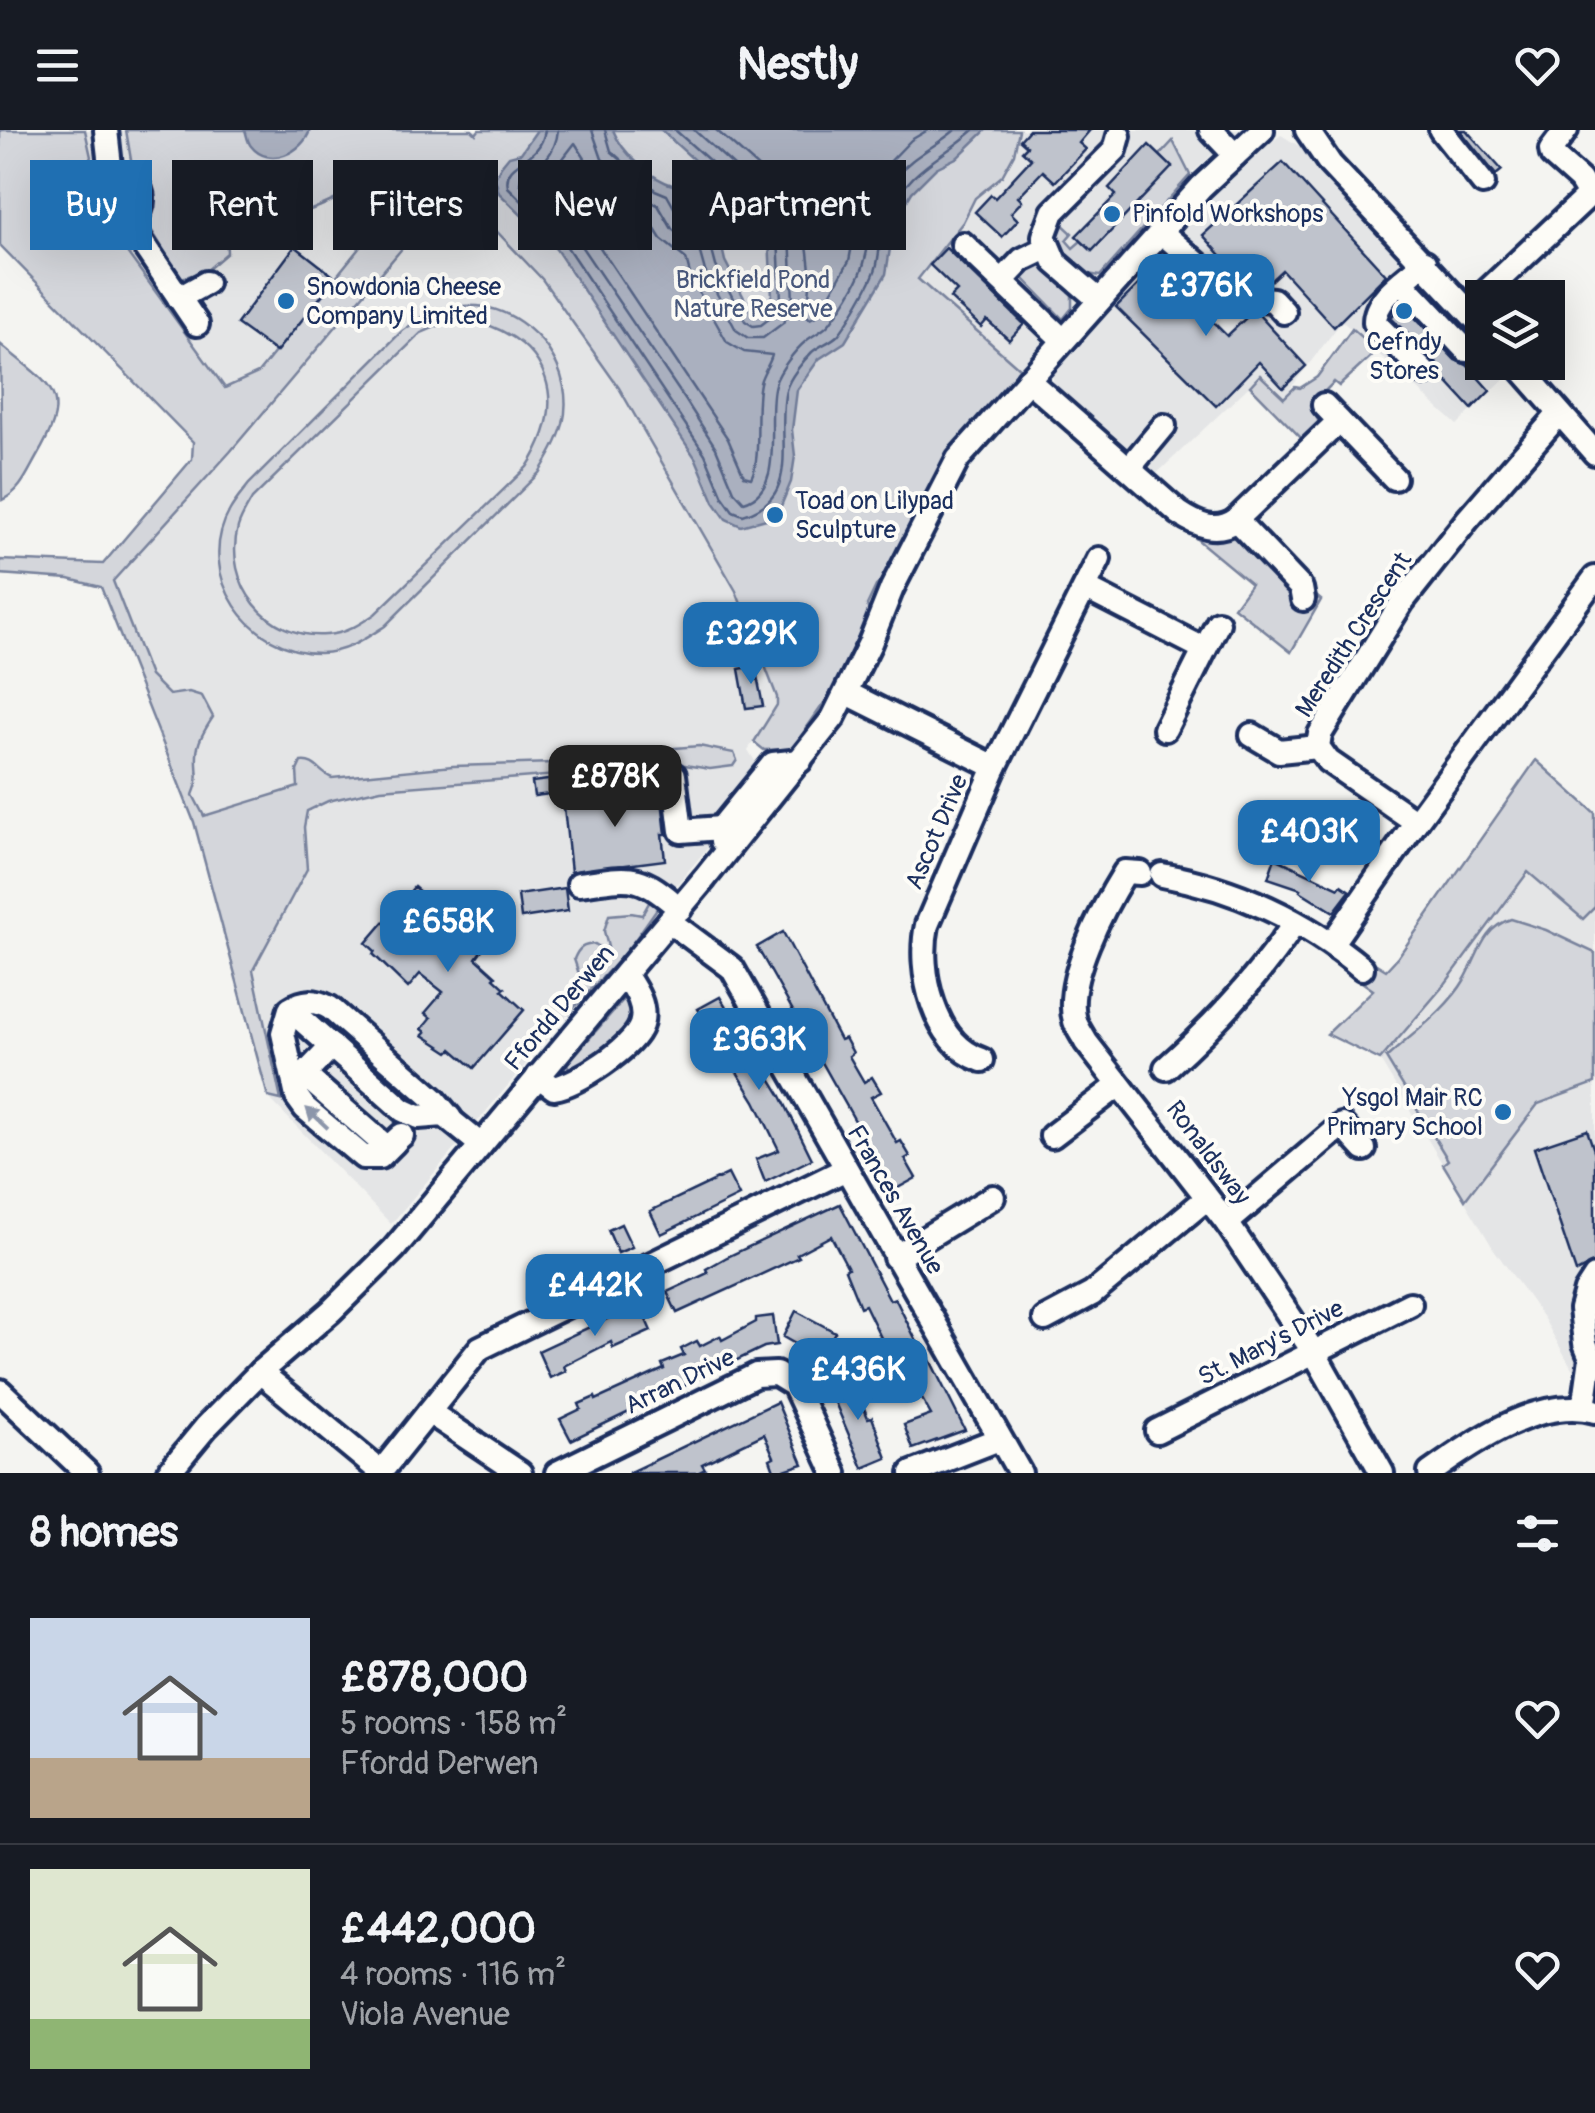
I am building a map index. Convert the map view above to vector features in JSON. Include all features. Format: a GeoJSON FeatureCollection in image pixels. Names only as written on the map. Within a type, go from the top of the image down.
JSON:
{"type":"FeatureCollection","features":[{"type":"Feature","properties":{"kind":"street"},"geometry":{"type":"LineString","coordinates":[[106,130],[109,160]]}},
{"type":"Feature","properties":{"kind":"street","name":"Ffordd Derwen"},"geometry":{"type":"LineString","coordinates":[[168,1473],[260,1372],[374,1269],[724,855],[833,718],[892,588],[958,458],[1201,186],[1262,130]]}},
{"type":"Feature","properties":{"kind":"street"},"geometry":{"type":"LineString","coordinates":[[1307,130],[1330,164],[1465,306]]}},
{"type":"Feature","properties":{"kind":"street"},"geometry":{"type":"LineString","coordinates":[[1441,130],[1483,182]]}},
{"type":"Feature","properties":{"kind":"street"},"geometry":{"type":"LineString","coordinates":[[1510,280],[1592,194],[1552,154],[1566,130]]}},
{"type":"Feature","properties":{"kind":"street"},"geometry":{"type":"LineString","coordinates":[[1099,300],[1055,262],[1044,236],[1052,212],[1115,150],[1118,132]]}},
{"type":"Feature","properties":{"kind":"street"},"geometry":{"type":"LineString","coordinates":[[1215,132],[1235,155]]}},
{"type":"Feature","properties":{"kind":"street"},"geometry":{"type":"LineString","coordinates":[[1160,232],[1236,298],[1272,300],[1284,312]]}},
{"type":"Feature","properties":{"kind":"street"},"geometry":{"type":"LineString","coordinates":[[962,244],[1063,340]]}},
{"type":"Feature","properties":{"kind":"street"},"geometry":{"type":"LineString","coordinates":[[1002,282],[1022,260],[1047,248]]}},
{"type":"Feature","properties":{"kind":"street"},"geometry":{"type":"LineString","coordinates":[[147,250],[197,324]]}},
{"type":"Feature","properties":{"kind":"street"},"geometry":{"type":"LineString","coordinates":[[1424,262],[1380,303],[1375,323],[1425,373]]}},
{"type":"Feature","properties":{"kind":"street"},"geometry":{"type":"LineString","coordinates":[[1402,282],[1465,349]]}},
{"type":"Feature","properties":{"kind":"street"},"geometry":{"type":"LineString","coordinates":[[179,298],[206,283]]}},
{"type":"Feature","properties":{"kind":"street"},"geometry":{"type":"LineString","coordinates":[[1531,380],[1595,453]]}},
{"type":"Feature","properties":{"kind":"street"},"geometry":{"type":"LineString","coordinates":[[1025,383],[1195,524],[1222,527],[1236,520],[1331,413],[1394,478]]}},
{"type":"Feature","properties":{"kind":"street","name":"Meredith Crescent"},"geometry":{"type":"LineString","coordinates":[[1416,822],[1328,761],[1318,747],[1320,734],[1402,602],[1560,414]]}},
{"type":"Feature","properties":{"kind":"street"},"geometry":{"type":"LineString","coordinates":[[1130,467],[1164,426]]}},
{"type":"Feature","properties":{"kind":"street"},"geometry":{"type":"LineString","coordinates":[[1236,520],[1301,588],[1303,599]]}},
{"type":"Feature","properties":{"kind":"street"},"geometry":{"type":"LineString","coordinates":[[995,767],[1099,560]]}},
{"type":"Feature","properties":{"kind":"street"},"geometry":{"type":"LineString","coordinates":[[1332,942],[1595,578]]}},
{"type":"Feature","properties":{"kind":"street"},"geometry":{"type":"LineString","coordinates":[[1085,588],[1204,649]]}},
{"type":"Feature","properties":{"kind":"street"},"geometry":{"type":"LineString","coordinates":[[1165,729],[1166,703],[1218,623]]}},
{"type":"Feature","properties":{"kind":"street","name":"Ascot Drive"},"geometry":{"type":"LineString","coordinates":[[847,692],[995,767],[922,946],[925,972],[941,1022],[952,1043],[965,1055],[982,1062]]}},
{"type":"Feature","properties":{"kind":"street"},"geometry":{"type":"LineString","coordinates":[[1252,734],[1279,751],[1318,747]]}},
{"type":"Feature","properties":{"kind":"street"},"geometry":{"type":"LineString","coordinates":[[624,778],[674,775],[681,832],[721,828],[773,764],[800,761]]}},
{"type":"Feature","properties":{"kind":"street"},"geometry":{"type":"LineString","coordinates":[[721,828],[724,855]]}},
{"type":"Feature","properties":{"kind":"street","name":"Ronaldsway"},"geometry":{"type":"LineString","coordinates":[[1294,924],[1214,886],[1125,872],[1110,896],[1076,976],[1075,1020],[1086,1042],[1227,1223],[1314,1354],[1382,1473]]}},
{"type":"Feature","properties":{"kind":"street","name":"Frances Avenue"},"geometry":{"type":"LineString","coordinates":[[579,884],[625,878],[654,886],[675,915],[732,968],[1020,1473]]}},
{"type":"Feature","properties":{"kind":"street"},"geometry":{"type":"LineString","coordinates":[[1166,1068],[1209,1030],[1294,924],[1332,942],[1362,968]]}},
{"type":"Feature","properties":{"kind":"street"},"geometry":{"type":"LineString","coordinates":[[538,1076],[554,1088],[565,1086],[590,1074],[636,1034],[642,1024],[640,1000],[625,974]]}},
{"type":"Feature","properties":{"kind":"street"},"geometry":{"type":"LineString","coordinates":[[418,1117],[380,1156],[362,1157],[354,1152],[300,1102],[282,1033],[290,1009],[316,1001],[330,1008],[481,1144]]}},
{"type":"Feature","properties":{"kind":"street"},"geometry":{"type":"LineString","coordinates":[[304,1021],[404,1110],[418,1117],[438,1114],[450,1118]]}},
{"type":"Feature","properties":{"kind":"street"},"geometry":{"type":"LineString","coordinates":[[332,1046],[310,1069],[309,1079],[382,1142],[394,1143]]}},
{"type":"Feature","properties":{"kind":"street"},"geometry":{"type":"LineString","coordinates":[[1052,1136],[1119,1085]]}},
{"type":"Feature","properties":{"kind":"street"},"geometry":{"type":"LineString","coordinates":[[1227,1223],[1342,1125],[1364,1149]]}},
{"type":"Feature","properties":{"kind":"street"},"geometry":{"type":"LineString","coordinates":[[260,1372],[381,1472],[480,1348],[846,1169]]}},
{"type":"Feature","properties":{"kind":"street"},"geometry":{"type":"LineString","coordinates":[[896,1257],[993,1197]]}},
{"type":"Feature","properties":{"kind":"street"},"geometry":{"type":"LineString","coordinates":[[1045,1319],[1092,1294],[1206,1200]]}},
{"type":"Feature","properties":{"kind":"street"},"geometry":{"type":"LineString","coordinates":[[1430,1473],[1519,1421],[1553,1409],[1589,1409],[1593,1356],[1585,1344],[1581,1310],[1586,1290],[1595,1277]]}},
{"type":"Feature","properties":{"kind":"street","name":"St. Mary's Drive"},"geometry":{"type":"LineString","coordinates":[[1157,1431],[1410,1304]]}},
{"type":"Feature","properties":{"kind":"street","name":"Arran Drive"},"geometry":{"type":"LineString","coordinates":[[557,1473],[756,1375],[776,1374],[794,1385],[835,1473]]}},
{"type":"Feature","properties":{"kind":"street"},"geometry":{"type":"LineString","coordinates":[[0,1390],[88,1473]]}},
{"type":"Feature","properties":{"kind":"street"},"geometry":{"type":"LineString","coordinates":[[429,1412],[520,1473]]}},
{"type":"Feature","properties":{"kind":"street"},"geometry":{"type":"LineString","coordinates":[[912,1473],[998,1439]]}},
{"type":"Feature","properties":{"kind":"shaded area"},"geometry":{"type":"Polygon","coordinates":[[[83,130],[494,130],[457,160],[333,160],[333,250],[358,250],[258,373],[224,388],[125,250],[152,250],[152,160],[89,160],[83,130]]]}},
{"type":"Feature","properties":{"kind":"shaded area"},"geometry":{"type":"Polygon","coordinates":[[[1019,130],[1239,130],[1190,175],[1020,369],[918,279],[963,222],[975,198],[1002,176],[1014,154],[1019,130]]]}},
{"type":"Feature","properties":{"kind":"shaded area"},"geometry":{"type":"Polygon","coordinates":[[[1281,135],[1304,149],[1465,331],[1465,380],[1503,380],[1457,425],[1342,321],[1283,398],[1260,376],[1152,478],[1058,395],[1051,373],[1235,170],[1281,135]]]}},
{"type":"Feature","properties":{"kind":"shaded area"},"geometry":{"type":"Polygon","coordinates":[[[498,233],[542,279],[619,388],[736,591],[777,697],[777,705],[748,750],[755,761],[754,768],[707,826],[710,845],[627,951],[569,1013],[391,1224],[268,1097],[204,847],[303,789],[683,762],[709,746],[602,754],[586,762],[453,766],[332,778],[309,761],[301,763],[299,787],[203,816],[193,795],[199,780],[196,754],[203,733],[189,692],[169,695],[150,676],[113,581],[230,452],[401,250],[498,250],[498,233]]]}},
{"type":"Feature","properties":{"kind":"shaded area","name":"Ysgol Mair RC Primary School"},"geometry":{"type":"Polygon","coordinates":[[[1536,760],[1595,813],[1595,1377],[1573,1370],[1544,1319],[1493,1248],[1380,1060],[1445,984],[1528,872],[1536,760]]]}},
{"type":"Feature","properties":{"kind":"green space","name":"Brickfield Pond Nature Reserve"},"geometry":{"type":"Polygon","coordinates":[[[0,130],[85,130],[90,160],[30,160],[30,250],[125,250],[225,388],[258,373],[358,250],[401,250],[230,452],[113,581],[150,676],[169,695],[189,692],[202,696],[213,717],[199,745],[198,779],[193,795],[204,816],[298,787],[301,762],[310,763],[332,778],[453,766],[586,762],[602,754],[699,746],[734,753],[737,760],[733,766],[710,769],[685,765],[381,789],[328,801],[307,811],[307,869],[253,970],[281,1100],[268,1097],[194,822],[101,587],[69,579],[0,574],[0,560],[103,564],[192,459],[193,442],[0,245],[0,130]]]}},
{"type":"Feature","properties":{"kind":"green space","name":"Brickfield Pond Nature Reserve"},"geometry":{"type":"Polygon","coordinates":[[[126,130],[472,130],[476,134],[479,130],[1019,130],[1014,154],[1002,176],[975,198],[963,222],[918,279],[1020,369],[924,497],[867,605],[869,612],[835,687],[792,749],[764,750],[754,742],[777,705],[777,697],[736,591],[619,388],[542,279],[498,233],[498,160],[333,160],[333,200],[313,209],[313,160],[172,160],[172,250],[227,250],[199,277],[196,274],[181,278],[152,231],[152,160],[131,160],[126,130]]]}},
{"type":"Feature","properties":{"kind":"green space"},"geometry":{"type":"Polygon","coordinates":[[[1173,141],[1190,175],[1100,276],[1081,273],[1054,245],[1060,222],[1072,233],[1066,240],[1073,248],[1081,241],[1092,251],[1171,167],[1160,155],[1173,141]]]}},
{"type":"Feature","properties":{"kind":"green space"},"geometry":{"type":"Polygon","coordinates":[[[1041,263],[1072,295],[1072,308],[1063,319],[1023,278],[1023,271],[1041,263]]]}},
{"type":"Feature","properties":{"kind":"green space"},"geometry":{"type":"Polygon","coordinates":[[[454,306],[485,307],[521,322],[536,335],[558,367],[564,385],[566,404],[556,443],[539,473],[385,626],[338,651],[295,650],[271,640],[235,606],[224,584],[219,560],[220,535],[230,510],[249,484],[401,332],[425,315],[454,306]],[[476,321],[447,322],[421,333],[252,499],[238,527],[237,568],[254,604],[268,618],[305,634],[333,634],[358,625],[375,614],[527,467],[540,443],[549,398],[536,360],[522,344],[476,321]]]}},
{"type":"Feature","properties":{"kind":"green space"},"geometry":{"type":"Polygon","coordinates":[[[1352,329],[1377,351],[1339,386],[1334,382],[1310,406],[1319,422],[1303,440],[1250,386],[1260,375],[1284,398],[1295,387],[1317,377],[1352,329]]]}},
{"type":"Feature","properties":{"kind":"green space"},"geometry":{"type":"Polygon","coordinates":[[[0,344],[45,382],[55,405],[48,436],[18,487],[2,500],[0,344]]]}},
{"type":"Feature","properties":{"kind":"green space"},"geometry":{"type":"Polygon","coordinates":[[[1239,532],[1321,600],[1291,652],[1234,607],[1251,584],[1193,536],[1212,538],[1239,532]]]}},
{"type":"Feature","properties":{"kind":"green space"},"geometry":{"type":"Polygon","coordinates":[[[1536,760],[1595,813],[1595,907],[1583,919],[1528,872],[1445,984],[1380,1060],[1327,1034],[1373,990],[1356,978],[1368,959],[1386,970],[1398,957],[1536,760]]]}},
{"type":"Feature","properties":{"kind":"green space"},"geometry":{"type":"Polygon","coordinates":[[[650,901],[656,901],[658,907],[627,951],[569,1013],[567,999],[581,980],[574,959],[578,952],[591,944],[608,947],[604,931],[609,915],[642,915],[650,901]]]}},
{"type":"Feature","properties":{"kind":"green space"},"geometry":{"type":"Polygon","coordinates":[[[1511,919],[1595,953],[1595,1083],[1538,1104],[1465,1200],[1443,1164],[1448,1160],[1386,1058],[1449,1001],[1487,936],[1511,919]]]}},
{"type":"Feature","properties":{"kind":"green space"},"geometry":{"type":"Polygon","coordinates":[[[629,998],[633,1001],[630,1032],[573,1075],[567,1064],[629,998]]]}},
{"type":"Feature","properties":{"kind":"water"},"geometry":{"type":"Polygon","coordinates":[[[245,130],[310,130],[293,151],[276,157],[258,153],[245,130]]]}},
{"type":"Feature","properties":{"kind":"water"},"geometry":{"type":"Polygon","coordinates":[[[537,130],[613,130],[634,160],[518,160],[518,212],[499,193],[498,172],[509,156],[521,153],[537,130]]]}},
{"type":"Feature","properties":{"kind":"water"},"geometry":{"type":"Polygon","coordinates":[[[661,130],[986,130],[912,192],[906,202],[906,160],[694,160],[661,130]]]}},
{"type":"Feature","properties":{"kind":"water"},"geometry":{"type":"Polygon","coordinates":[[[652,175],[672,185],[672,250],[723,250],[754,317],[766,308],[772,296],[770,250],[890,250],[886,274],[845,342],[819,359],[797,390],[792,430],[795,456],[791,482],[781,506],[766,519],[741,526],[726,519],[714,502],[696,459],[557,250],[652,250],[652,175]]]}},
{"type":"Feature","properties":{"kind":"building"},"geometry":{"type":"Polygon","coordinates":[[[1029,130],[1090,130],[1079,143],[1086,149],[1055,182],[1043,171],[1018,197],[1022,201],[1011,213],[1018,220],[1002,237],[975,212],[991,195],[995,198],[1031,159],[1022,151],[1027,146],[1020,140],[1029,130]]]}},
{"type":"Feature","properties":{"kind":"building"},"geometry":{"type":"Polygon","coordinates":[[[1460,130],[1466,130],[1502,170],[1496,175],[1460,130]]]}},
{"type":"Feature","properties":{"kind":"building","name":"Pinfold Workshops"},"geometry":{"type":"Polygon","coordinates":[[[1149,145],[1172,167],[1092,251],[1076,236],[1116,195],[1109,188],[1149,145]]]}},
{"type":"Feature","properties":{"kind":"building"},"geometry":{"type":"Polygon","coordinates":[[[1283,162],[1386,275],[1334,327],[1282,270],[1267,284],[1246,283],[1203,235],[1283,162]]]}},
{"type":"Feature","properties":{"kind":"building"},"geometry":{"type":"Polygon","coordinates":[[[946,248],[1024,324],[1009,340],[987,320],[981,327],[950,298],[957,291],[930,265],[946,248]]]}},
{"type":"Feature","properties":{"kind":"building","name":"Snowdonia Cheese Company Limited"},"geometry":{"type":"Polygon","coordinates":[[[292,250],[300,250],[336,278],[276,352],[237,324],[292,250]]]}},
{"type":"Feature","properties":{"kind":"building"},"geometry":{"type":"Polygon","coordinates":[[[1157,266],[1227,336],[1251,313],[1258,314],[1306,366],[1283,388],[1259,362],[1216,406],[1116,307],[1157,266]]]}},
{"type":"Feature","properties":{"kind":"building"},"geometry":{"type":"Polygon","coordinates":[[[1401,303],[1455,360],[1465,364],[1465,380],[1480,380],[1490,391],[1472,409],[1440,374],[1436,362],[1391,318],[1401,303]]]}},
{"type":"Feature","properties":{"kind":"building"},"geometry":{"type":"Polygon","coordinates":[[[755,666],[763,706],[746,708],[739,669],[755,666]]]}},
{"type":"Feature","properties":{"kind":"building"},"geometry":{"type":"Polygon","coordinates":[[[556,779],[558,793],[534,796],[532,782],[556,779]]]}},
{"type":"Feature","properties":{"kind":"building"},"geometry":{"type":"Polygon","coordinates":[[[661,791],[665,860],[571,872],[563,798],[661,791]]]}},
{"type":"Feature","properties":{"kind":"building"},"geometry":{"type":"Polygon","coordinates":[[[1275,858],[1350,891],[1334,912],[1301,889],[1268,878],[1275,858]]]}},
{"type":"Feature","properties":{"kind":"building"},"geometry":{"type":"Polygon","coordinates":[[[414,887],[465,931],[477,917],[497,929],[476,958],[524,1010],[474,1068],[452,1049],[449,1052],[423,1035],[426,1032],[422,1029],[431,1018],[425,1013],[443,992],[420,974],[408,988],[366,943],[414,887]]]}},
{"type":"Feature","properties":{"kind":"building"},"geometry":{"type":"Polygon","coordinates":[[[565,888],[568,911],[521,918],[518,895],[565,888]]]}},
{"type":"Feature","properties":{"kind":"building"},"geometry":{"type":"Polygon","coordinates":[[[783,932],[840,1040],[845,1038],[853,1053],[849,1056],[864,1082],[872,1077],[881,1092],[871,1097],[897,1143],[901,1141],[910,1156],[905,1159],[916,1178],[894,1190],[757,947],[783,932]]]}},
{"type":"Feature","properties":{"kind":"building"},"geometry":{"type":"Polygon","coordinates":[[[720,997],[781,1096],[812,1159],[765,1182],[756,1159],[779,1150],[755,1101],[698,1009],[720,997]]]}},
{"type":"Feature","properties":{"kind":"building"},"geometry":{"type":"Polygon","coordinates":[[[1587,1130],[1595,1153],[1595,1262],[1576,1272],[1534,1148],[1587,1130]]]}},
{"type":"Feature","properties":{"kind":"building"},"geometry":{"type":"Polygon","coordinates":[[[728,1174],[739,1196],[661,1234],[650,1211],[728,1174]]]}},
{"type":"Feature","properties":{"kind":"building"},"geometry":{"type":"Polygon","coordinates":[[[840,1204],[890,1300],[895,1298],[931,1362],[965,1430],[913,1449],[904,1425],[931,1415],[892,1345],[886,1348],[865,1305],[860,1307],[845,1270],[848,1268],[831,1236],[797,1254],[799,1257],[677,1313],[667,1292],[708,1273],[706,1269],[727,1257],[840,1204]]]}},
{"type":"Feature","properties":{"kind":"building"},"geometry":{"type":"Polygon","coordinates":[[[621,1224],[632,1247],[618,1253],[608,1230],[621,1224]]]}},
{"type":"Feature","properties":{"kind":"building"},"geometry":{"type":"Polygon","coordinates":[[[639,1304],[651,1331],[613,1348],[611,1342],[564,1366],[566,1371],[550,1378],[538,1351],[639,1304]]]}},
{"type":"Feature","properties":{"kind":"building"},"geometry":{"type":"Polygon","coordinates":[[[796,1311],[835,1332],[820,1358],[783,1337],[796,1311]]]}},
{"type":"Feature","properties":{"kind":"building"},"geometry":{"type":"Polygon","coordinates":[[[773,1316],[777,1345],[764,1347],[571,1440],[560,1419],[581,1409],[579,1404],[664,1369],[662,1364],[684,1355],[681,1349],[697,1341],[700,1346],[720,1336],[722,1340],[756,1322],[756,1318],[773,1316]]]}},
{"type":"Feature","properties":{"kind":"building"},"geometry":{"type":"Polygon","coordinates":[[[851,1376],[887,1458],[863,1468],[828,1386],[851,1376]]]}},
{"type":"Feature","properties":{"kind":"building"},"geometry":{"type":"Polygon","coordinates":[[[777,1402],[803,1464],[775,1473],[770,1459],[774,1457],[764,1434],[702,1464],[705,1469],[697,1473],[628,1473],[777,1402]]]}},
{"type":"Feature","properties":{"kind":"place","name":"Pinfold Workshops"},"geometry":{"type":"Point","coordinates":[1112,214]}},
{"type":"Feature","properties":{"kind":"place","name":"Snowdonia Cheese Company Limited"},"geometry":{"type":"Point","coordinates":[286,301]}},
{"type":"Feature","properties":{"kind":"place","name":"Cefndy Stores"},"geometry":{"type":"Point","coordinates":[1404,311]}},
{"type":"Feature","properties":{"kind":"place","name":"Toad on Lilypad Sculpture"},"geometry":{"type":"Point","coordinates":[775,515]}},
{"type":"Feature","properties":{"kind":"place","name":"Ysgol Mair RC Primary School"},"geometry":{"type":"Point","coordinates":[1503,1112]}}]}
